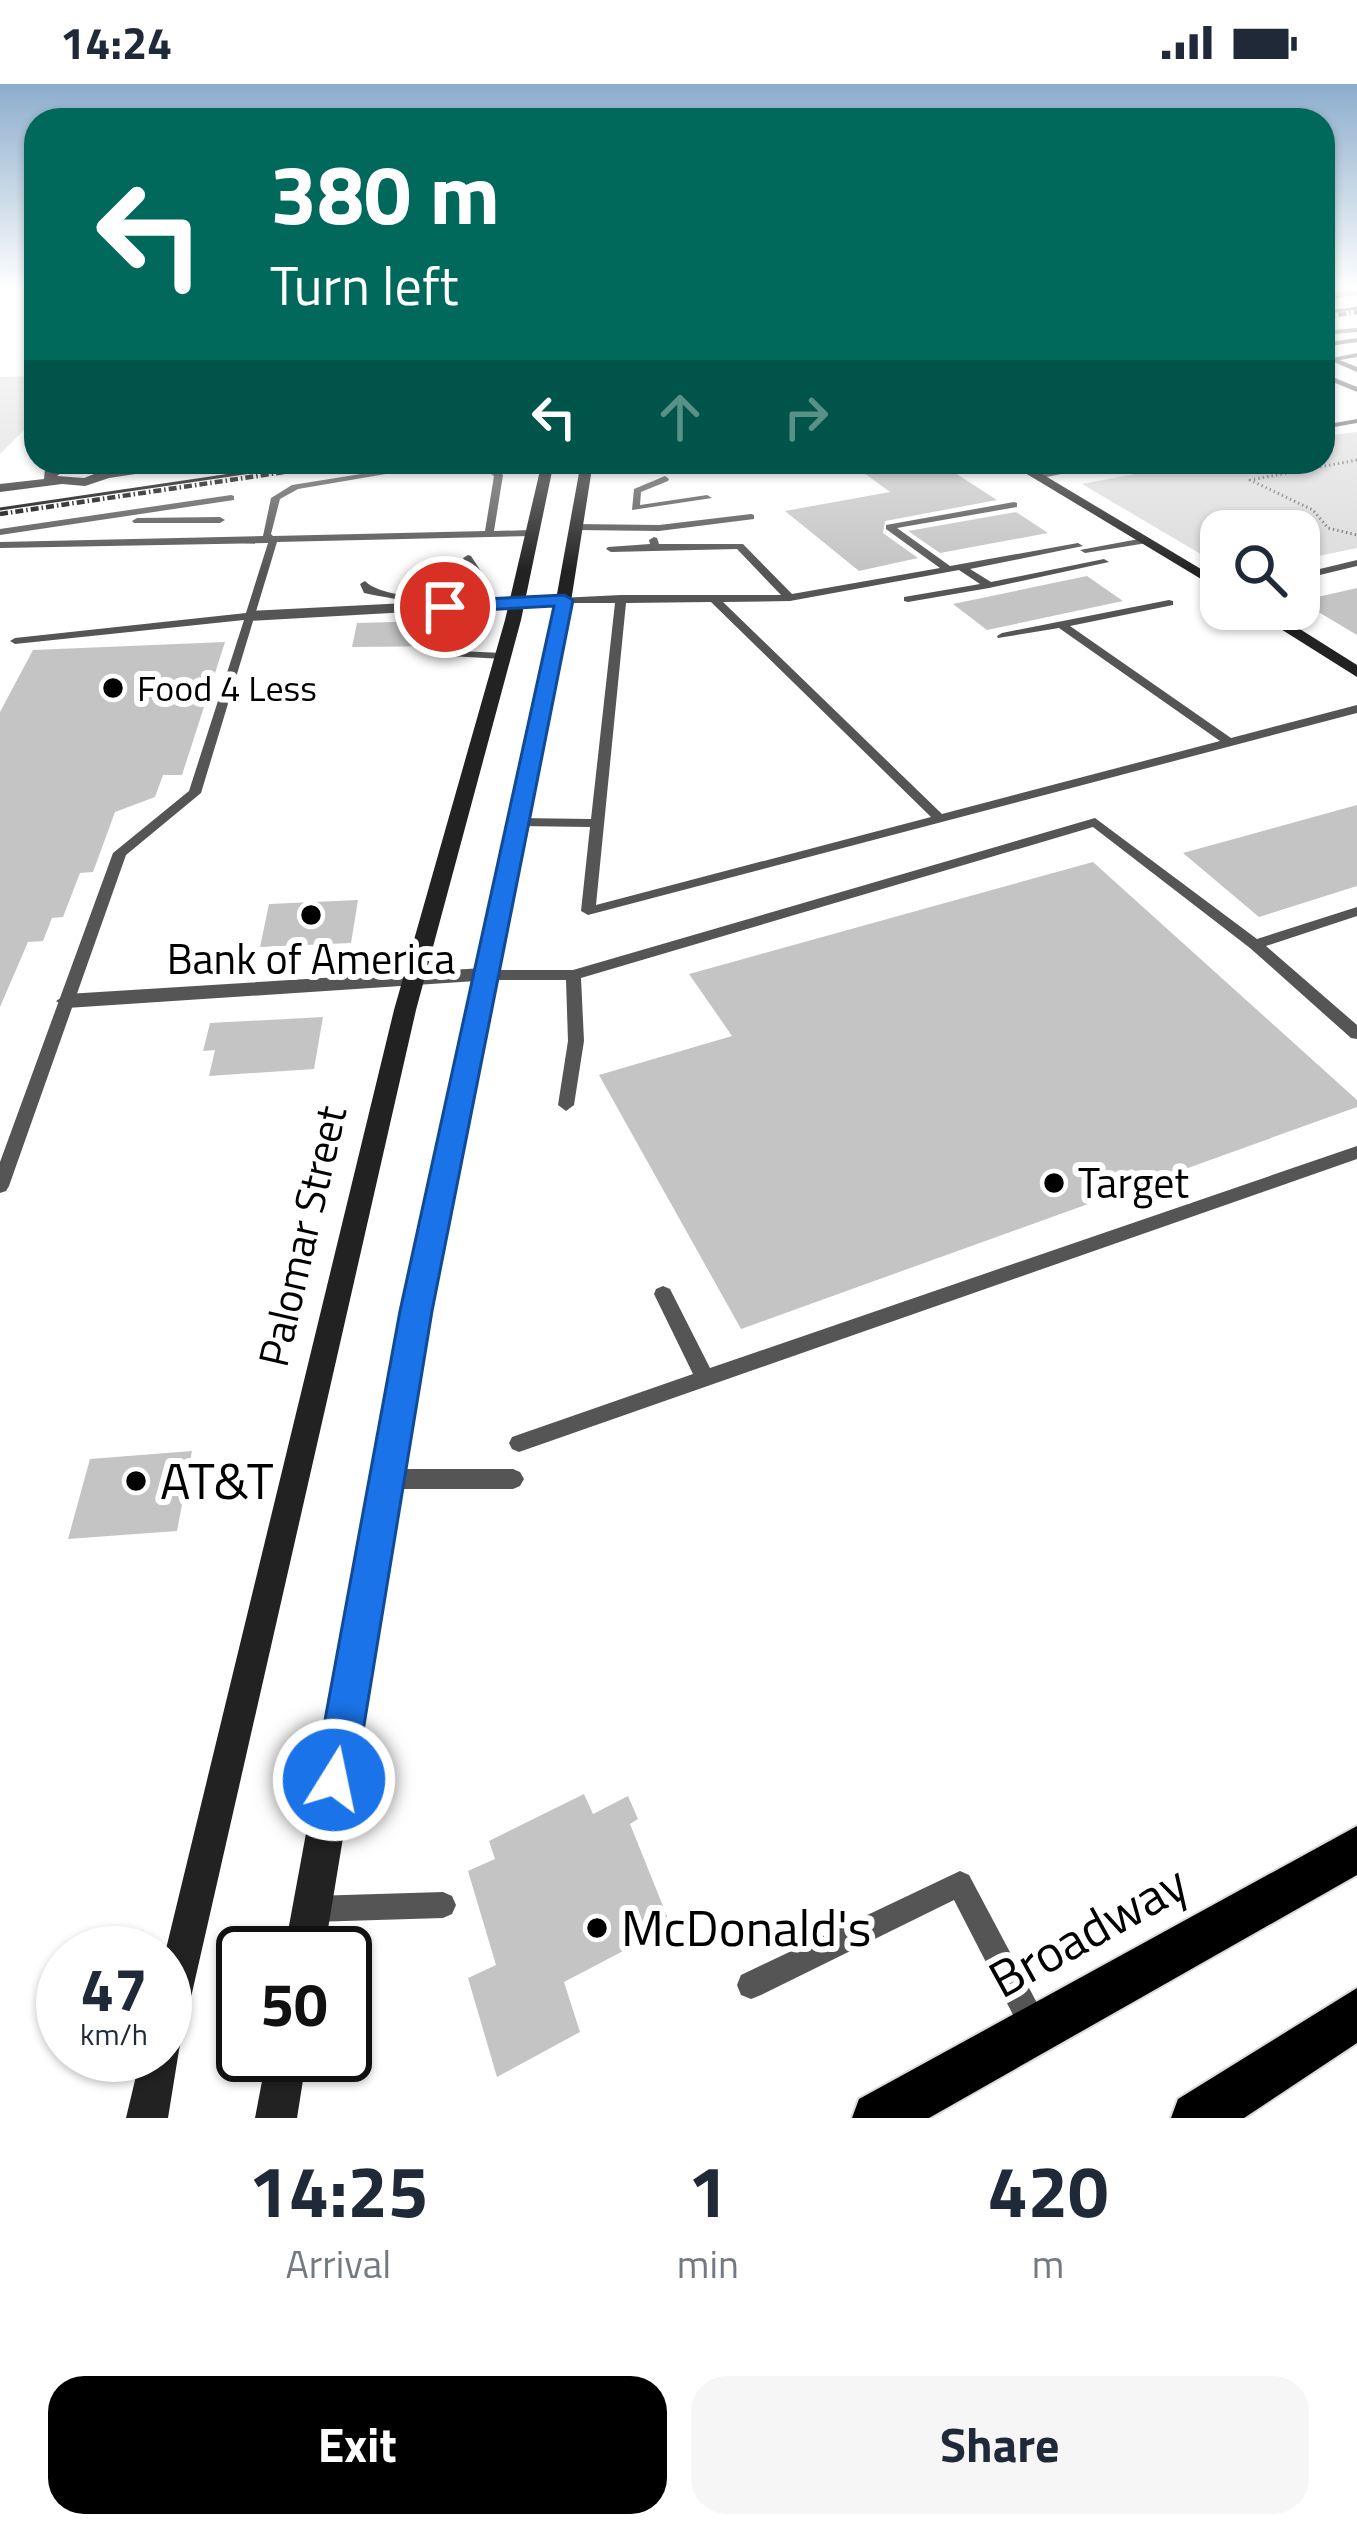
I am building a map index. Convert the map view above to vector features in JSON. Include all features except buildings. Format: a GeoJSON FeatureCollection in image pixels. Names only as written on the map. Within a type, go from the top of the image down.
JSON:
{"type":"FeatureCollection","features":[{"type":"Feature","properties":{"kind":"main road"},"geometry":{"type":"LineString","coordinates":[[0,485],[54,476],[85,482],[99,474]]}},
{"type":"Feature","properties":{"kind":"main road","name":"Palomar Street"},"geometry":{"type":"LineString","coordinates":[[190,1926],[330,1319],[517,603],[545,474]]}},
{"type":"Feature","properties":{"kind":"main road"},"geometry":{"type":"LineString","coordinates":[[309,1926],[387,1479],[484,975],[564,600],[585,474]]}},
{"type":"Feature","properties":{"kind":"main road"},"geometry":{"type":"LineString","coordinates":[[1033,474],[1200,574]]}},
{"type":"Feature","properties":{"kind":"main road"},"geometry":{"type":"LineString","coordinates":[[1290,630],[1357,672]]}},
{"type":"Feature","properties":{"kind":"main road","name":"Broadway"},"geometry":{"type":"LineString","coordinates":[[878,2118],[1357,1849]]}},
{"type":"Feature","properties":{"kind":"main road"},"geometry":{"type":"LineString","coordinates":[[1197,2118],[1357,2013]]}},
{"type":"Feature","properties":{"kind":"main road"},"geometry":{"type":"LineString","coordinates":[[147,2118],[154,2082]]}},
{"type":"Feature","properties":{"kind":"main road"},"geometry":{"type":"LineString","coordinates":[[276,2118],[282,2082]]}},
{"type":"Feature","properties":{"kind":"street"},"geometry":{"type":"LineString","coordinates":[[249,616],[564,600]]}},
{"type":"Feature","properties":{"kind":"street"},"geometry":{"type":"LineString","coordinates":[[67,1001],[484,975]]}},
{"type":"Feature","properties":{"kind":"lane"},"geometry":{"type":"LineString","coordinates":[[273,543],[266,534],[275,498],[286,490],[381,474]]}},
{"type":"Feature","properties":{"kind":"lane"},"geometry":{"type":"LineString","coordinates":[[315,496],[430,474]]}},
{"type":"Feature","properties":{"kind":"lane"},"geometry":{"type":"LineString","coordinates":[[445,474],[456,479]]}},
{"type":"Feature","properties":{"kind":"lane"},"geometry":{"type":"LineString","coordinates":[[489,535],[497,474]]}},
{"type":"Feature","properties":{"kind":"lane"},"geometry":{"type":"LineString","coordinates":[[1036,476],[1045,474]]}},
{"type":"Feature","properties":{"kind":"lane"},"geometry":{"type":"LineString","coordinates":[[665,479],[637,491],[635,508],[707,497]]}},
{"type":"Feature","properties":{"kind":"lane"},"geometry":{"type":"LineString","coordinates":[[0,532],[231,498],[210,542]]}},
{"type":"Feature","properties":{"kind":"lane"},"geometry":{"type":"LineString","coordinates":[[989,585],[889,527],[1014,505]]}},
{"type":"Feature","properties":{"kind":"lane"},"geometry":{"type":"LineString","coordinates":[[576,527],[653,527],[751,517]]}},
{"type":"Feature","properties":{"kind":"lane"},"geometry":{"type":"LineString","coordinates":[[70,521],[220,520]]}},
{"type":"Feature","properties":{"kind":"lane"},"geometry":{"type":"LineString","coordinates":[[653,527],[655,547]]}},
{"type":"Feature","properties":{"kind":"lane"},"geometry":{"type":"LineString","coordinates":[[0,545],[273,543],[532,533]]}},
{"type":"Feature","properties":{"kind":"lane"},"geometry":{"type":"LineString","coordinates":[[564,600],[790,598],[1144,541]]}},
{"type":"Feature","properties":{"kind":"lane"},"geometry":{"type":"LineString","coordinates":[[0,1186],[120,853],[195,793],[273,543]]}},
{"type":"Feature","properties":{"kind":"lane"},"geometry":{"type":"LineString","coordinates":[[610,548],[740,546],[790,598]]}},
{"type":"Feature","properties":{"kind":"lane"},"geometry":{"type":"LineString","coordinates":[[365,584],[368,591],[389,596],[463,592],[481,579],[468,558]]}},
{"type":"Feature","properties":{"kind":"lane"},"geometry":{"type":"LineString","coordinates":[[908,599],[1104,562]]}},
{"type":"Feature","properties":{"kind":"lane"},"geometry":{"type":"LineString","coordinates":[[1320,572],[1357,563]]}},
{"type":"Feature","properties":{"kind":"lane"},"geometry":{"type":"LineString","coordinates":[[621,598],[588,910],[1357,710]]}},
{"type":"Feature","properties":{"kind":"lane"},"geometry":{"type":"LineString","coordinates":[[713,598],[940,819]]}},
{"type":"Feature","properties":{"kind":"lane"},"geometry":{"type":"LineString","coordinates":[[1002,636],[1169,604]]}},
{"type":"Feature","properties":{"kind":"lane"},"geometry":{"type":"LineString","coordinates":[[15,641],[249,616]]}},
{"type":"Feature","properties":{"kind":"lane"},"geometry":{"type":"LineString","coordinates":[[1062,625],[1230,743]]}},
{"type":"Feature","properties":{"kind":"lane"},"geometry":{"type":"LineString","coordinates":[[435,653],[503,656]]}},
{"type":"Feature","properties":{"kind":"lane"},"geometry":{"type":"LineString","coordinates":[[517,822],[598,823]]}},
{"type":"Feature","properties":{"kind":"lane"},"geometry":{"type":"LineString","coordinates":[[484,975],[573,975],[1095,822],[1255,945],[1357,1034]]}},
{"type":"Feature","properties":{"kind":"lane"},"geometry":{"type":"LineString","coordinates":[[1255,945],[1357,911]]}},
{"type":"Feature","properties":{"kind":"lane"},"geometry":{"type":"LineString","coordinates":[[566,1105],[576,1040],[573,975]]}},
{"type":"Feature","properties":{"kind":"lane"},"geometry":{"type":"LineString","coordinates":[[519,1443],[1357,1152]]}},
{"type":"Feature","properties":{"kind":"lane"},"geometry":{"type":"LineString","coordinates":[[663,1294],[706,1379]]}},
{"type":"Feature","properties":{"kind":"lane"},"geometry":{"type":"LineString","coordinates":[[387,1479],[513,1479]]}},
{"type":"Feature","properties":{"kind":"lane"},"geometry":{"type":"LineString","coordinates":[[751,1985],[960,1884],[1036,2029]]}},
{"type":"Feature","properties":{"kind":"lane"},"geometry":{"type":"LineString","coordinates":[[312,1909],[443,1905]]}},
{"type":"Feature","properties":{"kind":"path"},"geometry":{"type":"LineString","coordinates":[[1282,474],[1250,480],[1313,510],[1328,528],[1357,535]]}},
{"type":"Feature","properties":{"kind":"shaded area"},"geometry":{"type":"Polygon","coordinates":[[[0,382],[24,382],[24,430],[0,454],[0,382]]]}},
{"type":"Feature","properties":{"kind":"shaded area"},"geometry":{"type":"Polygon","coordinates":[[[1357,432],[1357,548],[1320,556],[1320,510],[1200,510],[1200,554],[1082,484],[1135,474],[1335,474],[1335,435],[1357,432]]]}},
{"type":"Feature","properties":{"kind":"tram line"},"geometry":{"type":"LineString","coordinates":[[0,509],[237,474]]}},
{"type":"Feature","properties":{"kind":"railway"},"geometry":{"type":"LineString","coordinates":[[0,514],[271,474]]}},
{"type":"Feature","properties":{"kind":"place","name":"Food 4 Less"},"geometry":{"type":"Point","coordinates":[113,688]}},
{"type":"Feature","properties":{"kind":"place","name":"Bank of America"},"geometry":{"type":"Point","coordinates":[311,915]}},
{"type":"Feature","properties":{"kind":"place","name":"Target"},"geometry":{"type":"Point","coordinates":[1054,1183]}},
{"type":"Feature","properties":{"kind":"place","name":"AT&T"},"geometry":{"type":"Point","coordinates":[136,1481]}},
{"type":"Feature","properties":{"kind":"place","name":"McDonald's"},"geometry":{"type":"Point","coordinates":[597,1928]}},
{"type":"Feature","properties":{"kind":"route"},"geometry":{"type":"LineString","coordinates":[[334,1780],[416,1311],[564,600],[445,607]]}}]}
